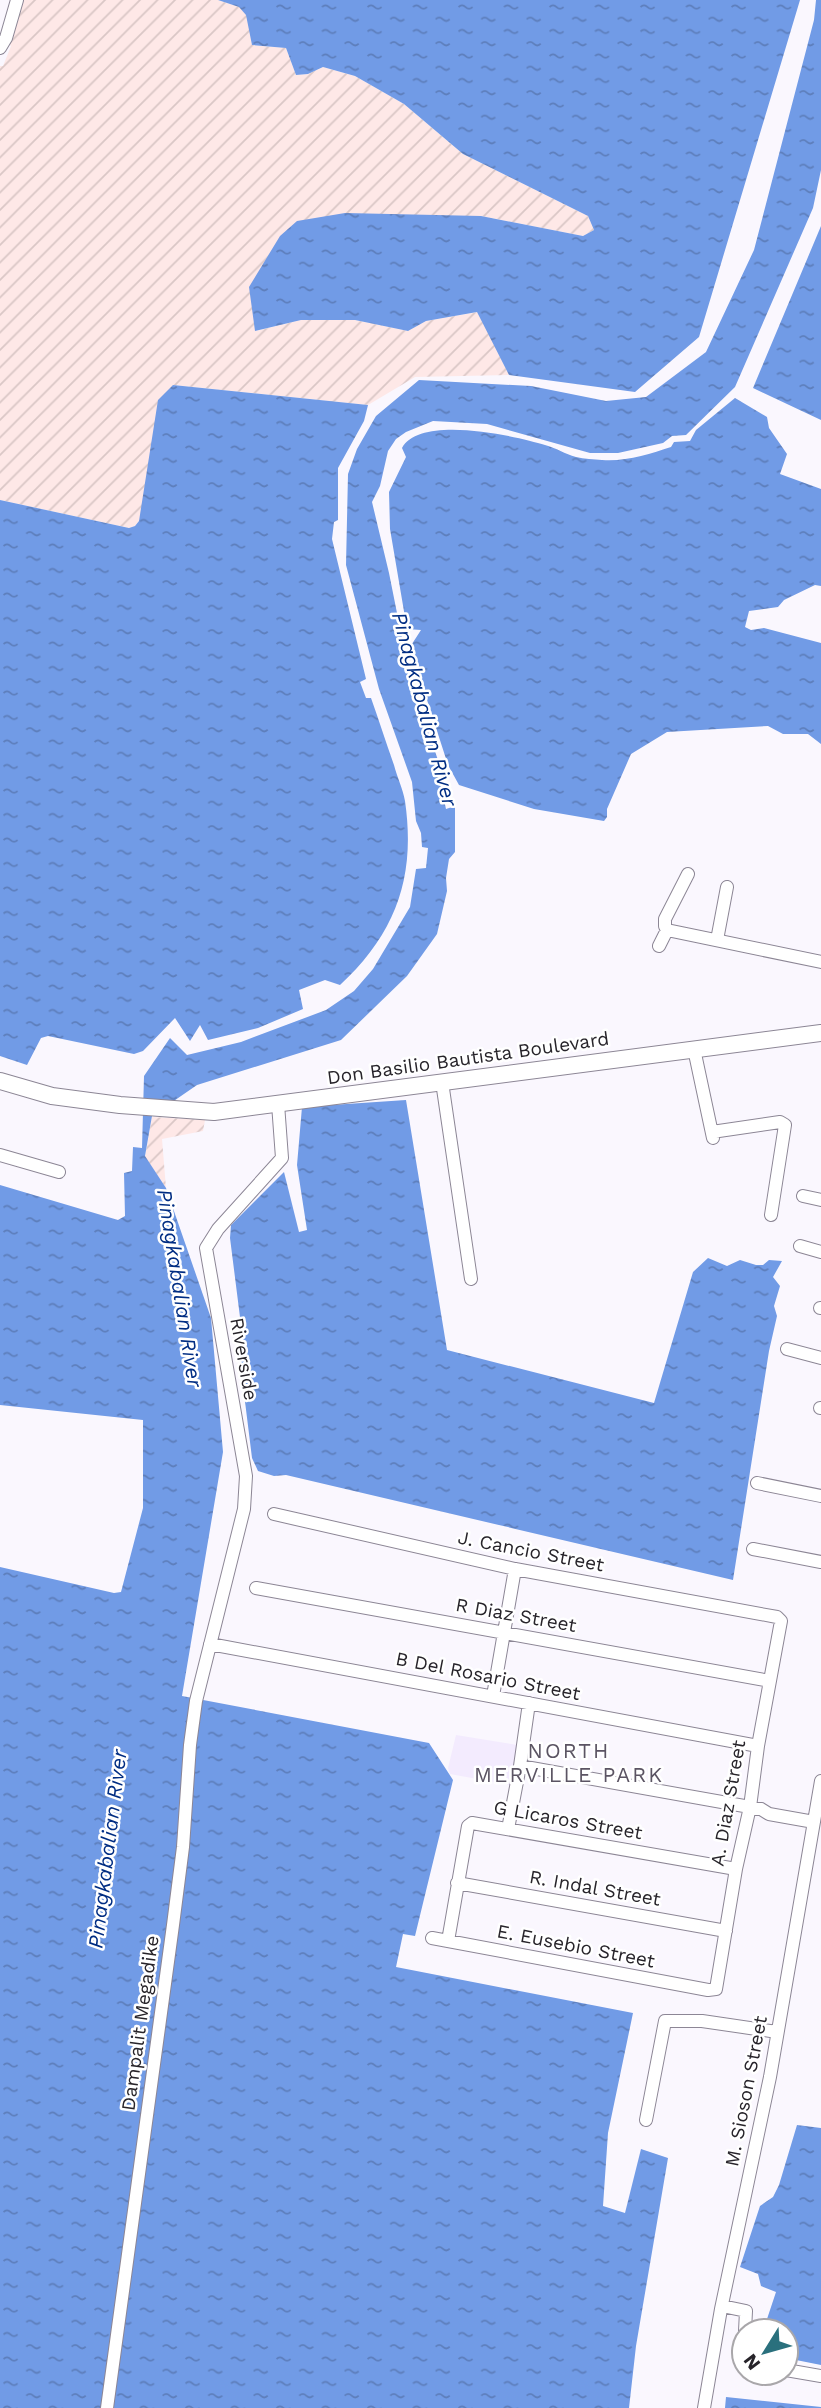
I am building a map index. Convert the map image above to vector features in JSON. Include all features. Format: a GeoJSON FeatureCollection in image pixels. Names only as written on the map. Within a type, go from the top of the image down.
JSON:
{"type":"FeatureCollection","features":[{"type":"Feature","properties":{"kind":"main road","name":"Don Basilio Bautista Boulevard"},"geometry":{"type":"LineString","coordinates":[[0,1081],[52,1096],[120,1105],[214,1112],[821,1033]]}},
{"type":"Feature","properties":{"kind":"street"},"geometry":{"type":"LineString","coordinates":[[0,48],[6,38],[17,0]]}},
{"type":"Feature","properties":{"kind":"street"},"geometry":{"type":"LineString","coordinates":[[688,874],[665,919],[664,926],[667,930],[821,962]]}},
{"type":"Feature","properties":{"kind":"street"},"geometry":{"type":"LineString","coordinates":[[717,940],[727,887]]}},
{"type":"Feature","properties":{"kind":"street"},"geometry":{"type":"LineString","coordinates":[[659,946],[667,930]]}},
{"type":"Feature","properties":{"kind":"street"},"geometry":{"type":"LineString","coordinates":[[694,1049],[713,1136],[780,1122],[786,1125],[771,1215]]}},
{"type":"Feature","properties":{"kind":"street"},"geometry":{"type":"LineString","coordinates":[[442,1082],[471,1279]]}},
{"type":"Feature","properties":{"kind":"street","name":"Riverside"},"geometry":{"type":"LineString","coordinates":[[210,1644],[240,1532],[246,1476],[206,1248],[218,1229],[282,1158],[278,1104]]}},
{"type":"Feature","properties":{"kind":"street"},"geometry":{"type":"LineString","coordinates":[[0,1155],[59,1172]]}},
{"type":"Feature","properties":{"kind":"street"},"geometry":{"type":"LineString","coordinates":[[803,1196],[821,1200]]}},
{"type":"Feature","properties":{"kind":"street"},"geometry":{"type":"LineString","coordinates":[[800,1246],[821,1252]]}},
{"type":"Feature","properties":{"kind":"street"},"geometry":{"type":"LineString","coordinates":[[787,1349],[821,1358]]}},
{"type":"Feature","properties":{"kind":"street"},"geometry":{"type":"LineString","coordinates":[[758,1483],[821,1496]]}},
{"type":"Feature","properties":{"kind":"street","name":"J. Cancio Street"},"geometry":{"type":"LineString","coordinates":[[274,1514],[515,1569],[781,1620]]}},
{"type":"Feature","properties":{"kind":"street"},"geometry":{"type":"LineString","coordinates":[[753,1549],[821,1562]]}},
{"type":"Feature","properties":{"kind":"street"},"geometry":{"type":"LineString","coordinates":[[493,1696],[515,1569]]}},
{"type":"Feature","properties":{"kind":"street","name":"R Diaz Street"},"geometry":{"type":"LineString","coordinates":[[256,1588],[769,1681]]}},
{"type":"Feature","properties":{"kind":"street","name":"A. Diaz Street"},"geometry":{"type":"LineString","coordinates":[[712,1991],[718,1985],[736,1869],[755,1808],[758,1746],[781,1620]]}},
{"type":"Feature","properties":{"kind":"street","name":"B Del Rosario Street"},"geometry":{"type":"LineString","coordinates":[[210,1644],[758,1746]]}},
{"type":"Feature","properties":{"kind":"street","name":"Dampalit Megadike"},"geometry":{"type":"LineString","coordinates":[[107,2408],[183,1847],[190,1745],[196,1701],[210,1644]]}},
{"type":"Feature","properties":{"kind":"street"},"geometry":{"type":"LineString","coordinates":[[508,1829],[529,1703]]}},
{"type":"Feature","properties":{"kind":"street"},"geometry":{"type":"LineString","coordinates":[[520,1766],[755,1808],[770,1806],[815,1818]]}},
{"type":"Feature","properties":{"kind":"street","name":"M. Sioson Street"},"geometry":{"type":"LineString","coordinates":[[704,2408],[777,2032],[821,1781]]}},
{"type":"Feature","properties":{"kind":"street","name":"G Licaros Street"},"geometry":{"type":"LineString","coordinates":[[448,1941],[469,1825],[472,1823],[736,1869]]}},
{"type":"Feature","properties":{"kind":"street","name":"R. Indal Street"},"geometry":{"type":"LineString","coordinates":[[457,1884],[726,1931]]}},
{"type":"Feature","properties":{"kind":"street","name":"E. Eusebio Street"},"geometry":{"type":"LineString","coordinates":[[432,1938],[712,1991]]}},
{"type":"Feature","properties":{"kind":"street"},"geometry":{"type":"LineString","coordinates":[[646,2120],[664,2021],[702,2021],[777,2032]]}},
{"type":"Feature","properties":{"kind":"street"},"geometry":{"type":"LineString","coordinates":[[722,2306],[746,2311],[746,2317]]}},
{"type":"Feature","properties":{"kind":"street"},"geometry":{"type":"LineString","coordinates":[[800,2372],[821,2376]]}},
{"type":"Feature","properties":{"kind":"shaded area"},"geometry":{"type":"Polygon","coordinates":[[[21,0],[218,0],[239,7],[247,15],[252,45],[286,48],[296,75],[308,74],[323,67],[355,76],[404,104],[463,154],[588,216],[594,230],[583,236],[481,216],[256,331],[301,320],[355,320],[408,331],[426,321],[478,312],[509,375],[415,377],[368,405],[173,385],[139,521],[135,526],[129,528],[0,500],[0,66],[3,66],[11,46],[8,43],[18,21],[21,0]]]}},
{"type":"Feature","properties":{"kind":"shaded area"},"geometry":{"type":"Polygon","coordinates":[[[152,1117],[205,1120],[203,1131],[162,1139],[166,1188],[145,1157],[152,1117]]]}},
{"type":"Feature","properties":{"kind":"shaded area"},"geometry":{"type":"Polygon","coordinates":[[[456,1735],[518,1745],[510,1785],[450,1774],[448,1768],[456,1735]]]}},
{"type":"Feature","properties":{"kind":"water"},"geometry":{"type":"Polygon","coordinates":[[[218,0],[800,0],[699,337],[635,392],[509,375],[477,312],[426,321],[408,331],[355,320],[301,320],[255,331],[249,287],[280,236],[297,221],[345,213],[481,216],[583,236],[594,230],[588,216],[463,154],[404,104],[355,76],[323,67],[308,74],[296,75],[286,48],[252,45],[246,15],[239,7],[218,0]]]}},
{"type":"Feature","properties":{"kind":"water","name":"Pinagkabalian River"},"geometry":{"type":"Polygon","coordinates":[[[816,0],[821,0],[821,170],[813,208],[735,387],[686,435],[672,436],[663,443],[618,453],[590,453],[487,424],[433,421],[406,432],[396,439],[388,451],[380,486],[372,502],[411,683],[445,780],[440,782],[446,809],[455,806],[455,852],[449,859],[447,891],[437,934],[407,976],[341,1040],[197,1085],[152,1116],[145,1156],[166,1188],[211,1318],[223,1452],[182,1696],[429,1743],[453,1780],[415,1936],[403,1934],[396,1967],[633,2013],[608,2133],[603,2206],[625,2213],[641,2149],[668,2158],[636,2346],[629,2408],[0,2408],[0,1567],[114,1593],[121,1592],[143,1508],[143,1420],[0,1405],[0,1185],[118,1220],[125,1216],[124,1173],[132,1171],[133,1147],[142,1148],[144,1076],[170,1038],[187,1055],[241,1042],[326,1010],[354,991],[373,969],[410,907],[416,869],[426,868],[428,848],[422,847],[412,782],[379,689],[346,565],[348,474],[357,449],[376,416],[419,380],[531,386],[606,401],[646,397],[706,352],[754,250],[814,20],[816,0]]]}},
{"type":"Feature","properties":{"kind":"water"},"geometry":{"type":"Polygon","coordinates":[[[821,226],[821,420],[753,388],[821,226]]]}},
{"type":"Feature","properties":{"kind":"water"},"geometry":{"type":"Polygon","coordinates":[[[173,385],[368,405],[364,421],[338,468],[338,520],[334,522],[332,539],[366,679],[360,682],[366,698],[371,698],[404,796],[408,829],[404,879],[398,902],[375,945],[340,985],[325,980],[299,990],[303,1009],[258,1028],[208,1040],[200,1025],[190,1041],[175,1018],[143,1051],[134,1054],[48,1036],[41,1038],[27,1065],[0,1056],[0,500],[129,528],[135,526],[139,521],[158,400],[173,385]]]}},
{"type":"Feature","properties":{"kind":"water"},"geometry":{"type":"Polygon","coordinates":[[[735,398],[767,417],[769,428],[787,454],[780,474],[821,489],[821,586],[815,585],[784,600],[778,607],[749,611],[745,627],[751,630],[764,628],[821,643],[821,744],[808,734],[783,734],[768,726],[667,732],[631,754],[604,821],[534,809],[459,785],[448,765],[410,647],[421,630],[407,629],[390,529],[389,492],[406,457],[402,448],[412,438],[428,432],[469,430],[531,441],[579,458],[628,459],[671,447],[674,442],[690,441],[696,430],[735,398]]]}},
{"type":"Feature","properties":{"kind":"water"},"geometry":{"type":"Polygon","coordinates":[[[406,1100],[447,1350],[654,1403],[693,1272],[708,1258],[727,1266],[740,1260],[756,1265],[763,1265],[769,1260],[782,1261],[773,1277],[780,1286],[774,1306],[777,1316],[769,1351],[733,1580],[286,1475],[274,1476],[258,1471],[252,1458],[237,1337],[241,1325],[230,1238],[231,1225],[284,1172],[299,1232],[307,1230],[297,1165],[302,1107],[406,1100]]]}},
{"type":"Feature","properties":{"kind":"water"},"geometry":{"type":"Polygon","coordinates":[[[797,2125],[821,2128],[821,2365],[800,2361],[800,2317],[768,2317],[776,2292],[761,2286],[758,2274],[740,2267],[760,2206],[773,2197],[797,2125]]]}},
{"type":"Feature","properties":{"kind":"water"},"geometry":{"type":"Polygon","coordinates":[[[726,2397],[821,2407],[821,2408],[725,2408],[726,2397]]]}},
{"type":"Feature","properties":{"kind":"district","name":"NORTH MERVILLE PARK"},"geometry":{"type":"Point","coordinates":[569,1762]}}]}
